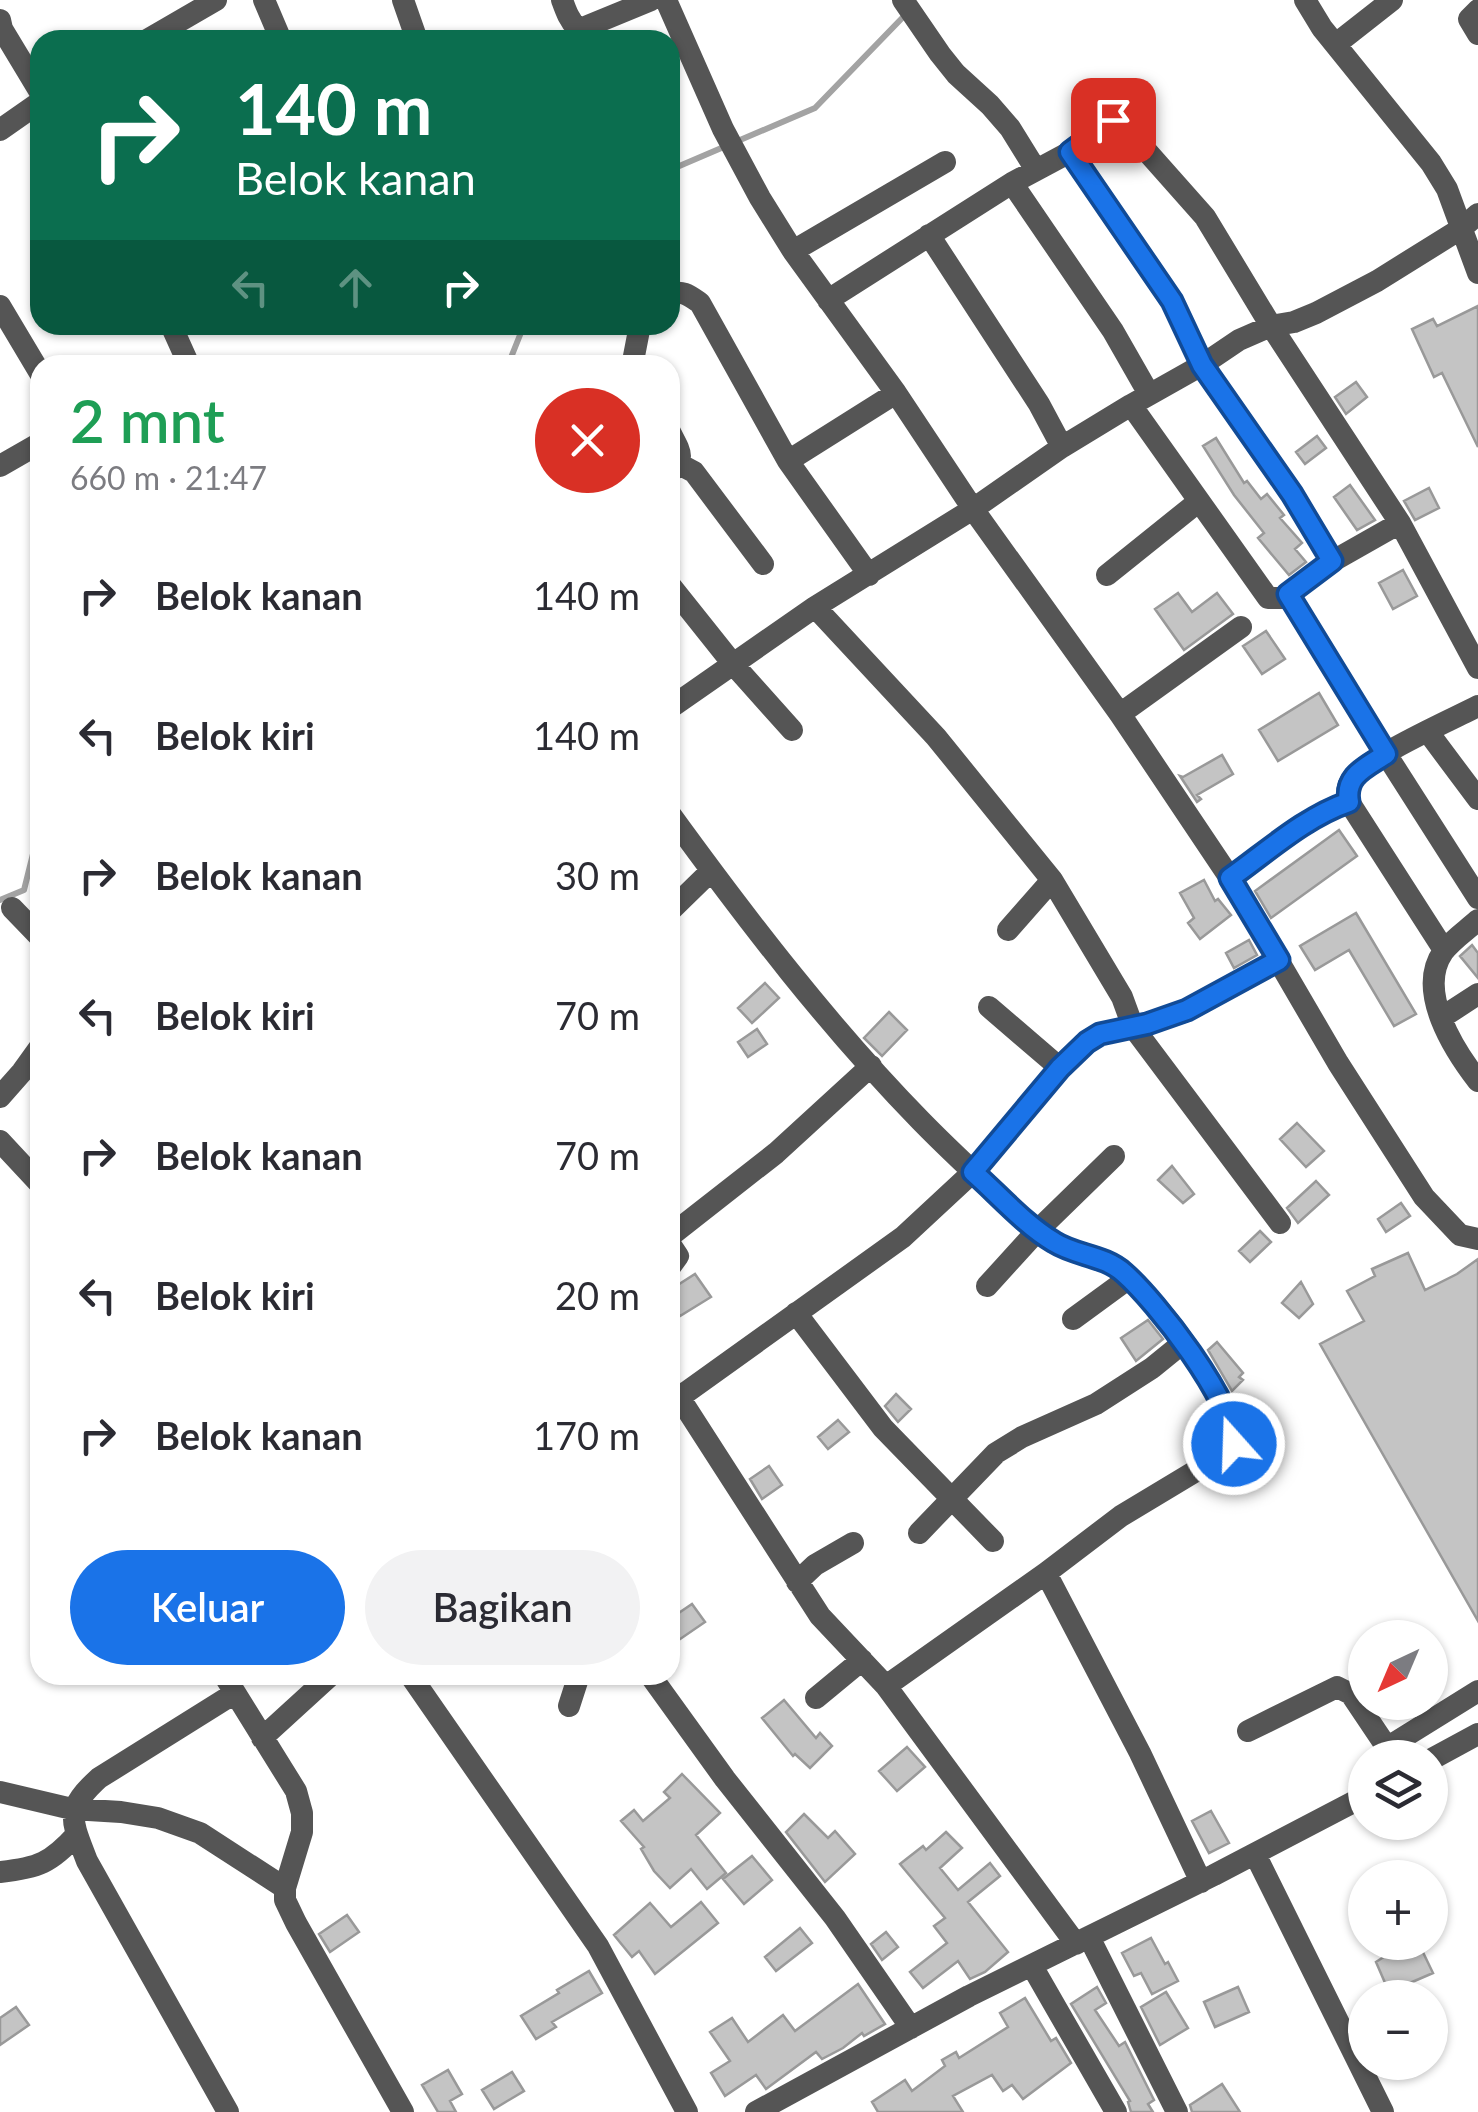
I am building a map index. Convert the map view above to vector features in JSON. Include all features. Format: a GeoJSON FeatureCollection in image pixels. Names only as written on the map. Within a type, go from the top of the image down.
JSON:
{"type":"FeatureCollection","features":[{"type":"Feature","properties":{"kind":"street"},"geometry":{"type":"LineString","coordinates":[[169,30],[216,0]]}},
{"type":"Feature","properties":{"kind":"street"},"geometry":{"type":"LineString","coordinates":[[264,0],[277,30]]}},
{"type":"Feature","properties":{"kind":"street"},"geometry":{"type":"LineString","coordinates":[[403,0],[414,30]]}},
{"type":"Feature","properties":{"kind":"street"},"geometry":{"type":"LineString","coordinates":[[562,0],[577,28],[651,0]]}},
{"type":"Feature","properties":{"kind":"street"},"geometry":{"type":"LineString","coordinates":[[666,0],[679,30]]}},
{"type":"Feature","properties":{"kind":"street"},"geometry":{"type":"LineString","coordinates":[[903,0],[940,54],[1010,128],[1036,170]]}},
{"type":"Feature","properties":{"kind":"street"},"geometry":{"type":"LineString","coordinates":[[1304,0],[1322,28],[1431,162],[1470,221],[1478,273]]}},
{"type":"Feature","properties":{"kind":"street"},"geometry":{"type":"LineString","coordinates":[[1336,44],[1392,0]]}},
{"type":"Feature","properties":{"kind":"street"},"geometry":{"type":"LineString","coordinates":[[0,20],[30,75]]}},
{"type":"Feature","properties":{"kind":"street"},"geometry":{"type":"LineString","coordinates":[[680,32],[723,129],[794,251],[1120,714],[1230,878],[1338,1062],[1424,1197],[1460,1235],[1478,1240]]}},
{"type":"Feature","properties":{"kind":"street"},"geometry":{"type":"LineString","coordinates":[[0,130],[30,109]]}},
{"type":"Feature","properties":{"kind":"street"},"geometry":{"type":"LineString","coordinates":[[828,300],[1012,183],[1070,152],[1108,123],[1119,120],[1206,217],[1270,326],[1400,523],[1478,668]]}},
{"type":"Feature","properties":{"kind":"street"},"geometry":{"type":"LineString","coordinates":[[1070,152],[1172,301],[1202,365],[1292,494],[1332,561]]}},
{"type":"Feature","properties":{"kind":"street"},"geometry":{"type":"LineString","coordinates":[[794,251],[946,162]]}},
{"type":"Feature","properties":{"kind":"street"},"geometry":{"type":"LineString","coordinates":[[1012,183],[1113,331],[1140,400],[1198,502],[1268,598],[1275,600],[1288,594],[1332,561],[1400,523]]}},
{"type":"Feature","properties":{"kind":"street"},"geometry":{"type":"LineString","coordinates":[[680,701],[815,607],[974,509],[1062,447],[1239,340],[1316,313],[1377,281],[1470,221]]}},
{"type":"Feature","properties":{"kind":"street"},"geometry":{"type":"LineString","coordinates":[[929,235],[1039,404],[1062,447]]}},
{"type":"Feature","properties":{"kind":"street"},"geometry":{"type":"LineString","coordinates":[[680,293],[700,303],[788,461],[868,575]]}},
{"type":"Feature","properties":{"kind":"street"},"geometry":{"type":"LineString","coordinates":[[0,306],[30,356]]}},
{"type":"Feature","properties":{"kind":"street"},"geometry":{"type":"LineString","coordinates":[[788,461],[896,393]]}},
{"type":"Feature","properties":{"kind":"street"},"geometry":{"type":"LineString","coordinates":[[0,466],[30,449]]}},
{"type":"Feature","properties":{"kind":"street"},"geometry":{"type":"LineString","coordinates":[[680,469],[694,472],[763,564]]}},
{"type":"Feature","properties":{"kind":"street"},"geometry":{"type":"LineString","coordinates":[[1107,574],[1198,502]]}},
{"type":"Feature","properties":{"kind":"street"},"geometry":{"type":"LineString","coordinates":[[1288,594],[1478,898]]}},
{"type":"Feature","properties":{"kind":"street"},"geometry":{"type":"LineString","coordinates":[[680,598],[792,730]]}},
{"type":"Feature","properties":{"kind":"street"},"geometry":{"type":"LineString","coordinates":[[815,607],[936,738],[1052,880],[1122,997],[1133,1027],[1280,1222]]}},
{"type":"Feature","properties":{"kind":"street"},"geometry":{"type":"LineString","coordinates":[[1120,714],[1241,627]]}},
{"type":"Feature","properties":{"kind":"street"},"geometry":{"type":"LineString","coordinates":[[1444,950],[1349,802],[1347,787],[1354,776],[1386,754],[1478,706]]}},
{"type":"Feature","properties":{"kind":"street"},"geometry":{"type":"LineString","coordinates":[[1428,732],[1478,799]]}},
{"type":"Feature","properties":{"kind":"street"},"geometry":{"type":"LineString","coordinates":[[1230,878],[1304,824],[1349,802]]}},
{"type":"Feature","properties":{"kind":"street"},"geometry":{"type":"LineString","coordinates":[[680,828],[826,1015],[919,1120],[1037,1231],[1056,1244],[1110,1263],[1162,1313],[1184,1342],[1232,1424],[1233,1447],[1121,1516],[886,1686]]}},
{"type":"Feature","properties":{"kind":"street"},"geometry":{"type":"LineString","coordinates":[[680,901],[711,871]]}},
{"type":"Feature","properties":{"kind":"street"},"geometry":{"type":"LineString","coordinates":[[1008,930],[1052,880]]}},
{"type":"Feature","properties":{"kind":"street"},"geometry":{"type":"LineString","coordinates":[[12,908],[30,927]]}},
{"type":"Feature","properties":{"kind":"street"},"geometry":{"type":"LineString","coordinates":[[1478,920],[1444,950],[1436,966],[1434,986],[1440,1018],[1478,1081]]}},
{"type":"Feature","properties":{"kind":"street"},"geometry":{"type":"LineString","coordinates":[[680,1391],[903,1237],[973,1172],[1060,1068],[1087,1042],[1100,1034],[1187,1010],[1279,960]]}},
{"type":"Feature","properties":{"kind":"street"},"geometry":{"type":"LineString","coordinates":[[1440,1018],[1478,994]]}},
{"type":"Feature","properties":{"kind":"street"},"geometry":{"type":"LineString","coordinates":[[989,1007],[1060,1068]]}},
{"type":"Feature","properties":{"kind":"street"},"geometry":{"type":"LineString","coordinates":[[0,1097],[30,1061]]}},
{"type":"Feature","properties":{"kind":"street"},"geometry":{"type":"LineString","coordinates":[[680,1232],[776,1154],[871,1066]]}},
{"type":"Feature","properties":{"kind":"street"},"geometry":{"type":"LineString","coordinates":[[0,1141],[30,1173]]}},
{"type":"Feature","properties":{"kind":"street"},"geometry":{"type":"LineString","coordinates":[[988,1286],[1037,1231],[1114,1156]]}},
{"type":"Feature","properties":{"kind":"street"},"geometry":{"type":"LineString","coordinates":[[1073,1319],[1129,1278]]}},
{"type":"Feature","properties":{"kind":"street"},"geometry":{"type":"LineString","coordinates":[[796,1314],[882,1428],[992,1541]]}},
{"type":"Feature","properties":{"kind":"street"},"geometry":{"type":"LineString","coordinates":[[919,1534],[996,1453],[1096,1404],[1184,1342]]}},
{"type":"Feature","properties":{"kind":"street"},"geometry":{"type":"LineString","coordinates":[[680,1406],[820,1616],[886,1686],[1082,1940],[1177,2112]]}},
{"type":"Feature","properties":{"kind":"street"},"geometry":{"type":"LineString","coordinates":[[797,1582],[815,1566],[854,1543]]}},
{"type":"Feature","properties":{"kind":"street"},"geometry":{"type":"LineString","coordinates":[[1046,1573],[1140,1753],[1201,1882]]}},
{"type":"Feature","properties":{"kind":"street"},"geometry":{"type":"LineString","coordinates":[[816,1698],[862,1660]]}},
{"type":"Feature","properties":{"kind":"street"},"geometry":{"type":"LineString","coordinates":[[228,2112],[86,1861],[72,1810],[82,1793],[99,1778],[229,1685]]}},
{"type":"Feature","properties":{"kind":"street"},"geometry":{"type":"LineString","coordinates":[[231,1685],[296,1792],[302,1813],[302,1832],[285,1900],[403,2112]]}},
{"type":"Feature","properties":{"kind":"street"},"geometry":{"type":"LineString","coordinates":[[262,1738],[320,1685]]}},
{"type":"Feature","properties":{"kind":"street"},"geometry":{"type":"LineString","coordinates":[[417,1685],[598,1946],[686,2112]]}},
{"type":"Feature","properties":{"kind":"street"},"geometry":{"type":"LineString","coordinates":[[568,1706],[575,1685]]}},
{"type":"Feature","properties":{"kind":"street"},"geometry":{"type":"LineString","coordinates":[[657,1685],[724,1778],[835,1918],[911,2028]]}},
{"type":"Feature","properties":{"kind":"street"},"geometry":{"type":"LineString","coordinates":[[1248,1731],[1337,1688],[1352,1694],[1383,1740]]}},
{"type":"Feature","properties":{"kind":"street"},"geometry":{"type":"LineString","coordinates":[[1408,1740],[1478,1691]]}},
{"type":"Feature","properties":{"kind":"street"},"geometry":{"type":"LineString","coordinates":[[1448,1750],[1478,1734]]}},
{"type":"Feature","properties":{"kind":"street"},"geometry":{"type":"LineString","coordinates":[[0,1792],[72,1810],[158,1818],[200,1833],[285,1888]]}},
{"type":"Feature","properties":{"kind":"street"},"geometry":{"type":"LineString","coordinates":[[761,2111],[911,2028],[1348,1805]]}},
{"type":"Feature","properties":{"kind":"street"},"geometry":{"type":"LineString","coordinates":[[0,1872],[41,1866],[77,1834]]}},
{"type":"Feature","properties":{"kind":"street"},"geometry":{"type":"LineString","coordinates":[[1254,1854],[1383,2112]]}},
{"type":"Feature","properties":{"kind":"street"},"geometry":{"type":"LineString","coordinates":[[1032,1966],[1116,2112]]}},
{"type":"Feature","properties":{"kind":"building"},"geometry":{"type":"Polygon","coordinates":[[[1478,306],[1478,447],[1442,373],[1434,377],[1412,329],[1433,319],[1437,326],[1478,306]]]}},
{"type":"Feature","properties":{"kind":"building"},"geometry":{"type":"Polygon","coordinates":[[[1356,382],[1367,397],[1346,414],[1335,397],[1356,382]]]}},
{"type":"Feature","properties":{"kind":"building"},"geometry":{"type":"Polygon","coordinates":[[[1317,436],[1326,448],[1305,464],[1296,452],[1317,436]]]}},
{"type":"Feature","properties":{"kind":"building"},"geometry":{"type":"Polygon","coordinates":[[[1216,438],[1244,483],[1247,481],[1261,499],[1267,494],[1284,515],[1280,518],[1302,543],[1295,549],[1306,562],[1289,575],[1258,538],[1264,533],[1203,446],[1216,438]]]}},
{"type":"Feature","properties":{"kind":"building"},"geometry":{"type":"Polygon","coordinates":[[[1350,485],[1375,520],[1357,530],[1334,497],[1350,485]]]}},
{"type":"Feature","properties":{"kind":"building"},"geometry":{"type":"Polygon","coordinates":[[[1429,488],[1439,508],[1415,520],[1404,501],[1429,488]]]}},
{"type":"Feature","properties":{"kind":"building"},"geometry":{"type":"Polygon","coordinates":[[[1403,570],[1417,596],[1393,609],[1379,583],[1403,570]]]}},
{"type":"Feature","properties":{"kind":"building"},"geometry":{"type":"Polygon","coordinates":[[[1178,593],[1192,612],[1217,593],[1233,614],[1184,650],[1155,609],[1178,593]]]}},
{"type":"Feature","properties":{"kind":"building"},"geometry":{"type":"Polygon","coordinates":[[[1266,631],[1285,659],[1262,674],[1243,646],[1266,631]]]}},
{"type":"Feature","properties":{"kind":"building"},"geometry":{"type":"Polygon","coordinates":[[[1319,693],[1338,725],[1278,761],[1259,730],[1319,693]]]}},
{"type":"Feature","properties":{"kind":"building"},"geometry":{"type":"Polygon","coordinates":[[[1222,755],[1233,774],[1197,795],[1201,799],[1197,802],[1180,776],[1222,755]]]}},
{"type":"Feature","properties":{"kind":"building"},"geometry":{"type":"Polygon","coordinates":[[[1339,830],[1357,856],[1271,918],[1255,891],[1339,830]]]}},
{"type":"Feature","properties":{"kind":"building"},"geometry":{"type":"Polygon","coordinates":[[[1204,880],[1215,901],[1218,899],[1231,915],[1200,939],[1188,923],[1194,918],[1180,893],[1204,880]]]}},
{"type":"Feature","properties":{"kind":"building"},"geometry":{"type":"Polygon","coordinates":[[[1356,913],[1416,1014],[1394,1026],[1349,950],[1315,970],[1300,946],[1356,913]]]}},
{"type":"Feature","properties":{"kind":"building"},"geometry":{"type":"Polygon","coordinates":[[[1249,940],[1257,955],[1234,968],[1226,953],[1249,940]]]}},
{"type":"Feature","properties":{"kind":"building"},"geometry":{"type":"Polygon","coordinates":[[[1472,945],[1478,953],[1478,978],[1460,956],[1472,945]]]}},
{"type":"Feature","properties":{"kind":"building"},"geometry":{"type":"Polygon","coordinates":[[[765,983],[779,998],[752,1023],[738,1008],[765,983]]]}},
{"type":"Feature","properties":{"kind":"building"},"geometry":{"type":"Polygon","coordinates":[[[889,1012],[907,1030],[882,1056],[864,1038],[889,1012]]]}},
{"type":"Feature","properties":{"kind":"building"},"geometry":{"type":"Polygon","coordinates":[[[757,1029],[767,1044],[748,1057],[738,1042],[757,1029]]]}},
{"type":"Feature","properties":{"kind":"building"},"geometry":{"type":"Polygon","coordinates":[[[1297,1123],[1324,1151],[1306,1167],[1280,1139],[1297,1123]]]}},
{"type":"Feature","properties":{"kind":"building"},"geometry":{"type":"Polygon","coordinates":[[[1172,1166],[1194,1194],[1183,1203],[1158,1180],[1172,1166]]]}},
{"type":"Feature","properties":{"kind":"building"},"geometry":{"type":"Polygon","coordinates":[[[1316,1181],[1329,1195],[1298,1223],[1287,1208],[1316,1181]]]}},
{"type":"Feature","properties":{"kind":"building"},"geometry":{"type":"Polygon","coordinates":[[[1401,1203],[1410,1216],[1386,1232],[1378,1219],[1401,1203]]]}},
{"type":"Feature","properties":{"kind":"building"},"geometry":{"type":"Polygon","coordinates":[[[1260,1231],[1271,1242],[1250,1262],[1239,1251],[1260,1231]]]}},
{"type":"Feature","properties":{"kind":"building"},"geometry":{"type":"Polygon","coordinates":[[[1408,1253],[1425,1290],[1478,1259],[1478,1621],[1320,1344],[1364,1321],[1347,1291],[1375,1276],[1372,1269],[1408,1253]]]}},
{"type":"Feature","properties":{"kind":"building"},"geometry":{"type":"Polygon","coordinates":[[[695,1274],[711,1297],[680,1316],[680,1284],[695,1274]]]}},
{"type":"Feature","properties":{"kind":"building"},"geometry":{"type":"Polygon","coordinates":[[[1301,1282],[1313,1304],[1299,1318],[1282,1303],[1301,1282]]]}},
{"type":"Feature","properties":{"kind":"building"},"geometry":{"type":"Polygon","coordinates":[[[1148,1320],[1163,1339],[1136,1361],[1121,1338],[1148,1320]]]}},
{"type":"Feature","properties":{"kind":"building"},"geometry":{"type":"Polygon","coordinates":[[[1217,1342],[1243,1373],[1239,1377],[1243,1380],[1232,1391],[1208,1350],[1217,1342]]]}},
{"type":"Feature","properties":{"kind":"building"},"geometry":{"type":"Polygon","coordinates":[[[896,1394],[911,1409],[898,1422],[885,1406],[896,1394]]]}},
{"type":"Feature","properties":{"kind":"building"},"geometry":{"type":"Polygon","coordinates":[[[838,1420],[849,1432],[828,1449],[818,1437],[838,1420]]]}},
{"type":"Feature","properties":{"kind":"building"},"geometry":{"type":"Polygon","coordinates":[[[769,1466],[782,1485],[762,1499],[750,1479],[769,1466]]]}},
{"type":"Feature","properties":{"kind":"building"},"geometry":{"type":"Polygon","coordinates":[[[692,1604],[705,1622],[680,1639],[680,1612],[692,1604]]]}},
{"type":"Feature","properties":{"kind":"building"},"geometry":{"type":"Polygon","coordinates":[[[784,1700],[816,1738],[820,1733],[832,1746],[810,1768],[793,1756],[762,1718],[784,1700]]]}},
{"type":"Feature","properties":{"kind":"building"},"geometry":{"type":"Polygon","coordinates":[[[907,1747],[925,1767],[897,1791],[879,1771],[907,1747]]]}},
{"type":"Feature","properties":{"kind":"building"},"geometry":{"type":"Polygon","coordinates":[[[682,1774],[720,1813],[696,1835],[726,1873],[707,1889],[691,1869],[670,1888],[654,1871],[641,1849],[644,1847],[621,1821],[634,1810],[643,1821],[670,1798],[664,1792],[682,1774]]]}},
{"type":"Feature","properties":{"kind":"building"},"geometry":{"type":"Polygon","coordinates":[[[1211,1811],[1229,1843],[1209,1853],[1192,1821],[1211,1811]]]}},
{"type":"Feature","properties":{"kind":"building"},"geometry":{"type":"Polygon","coordinates":[[[804,1814],[828,1838],[835,1831],[855,1854],[825,1882],[786,1832],[804,1814]]]}},
{"type":"Feature","properties":{"kind":"building"},"geometry":{"type":"Polygon","coordinates":[[[946,1832],[962,1848],[940,1868],[958,1890],[990,1863],[1000,1876],[968,1902],[1008,1952],[970,1979],[958,1961],[923,1988],[910,1972],[947,1943],[934,1926],[945,1918],[900,1864],[923,1846],[926,1850],[946,1832]]]}},
{"type":"Feature","properties":{"kind":"building"},"geometry":{"type":"Polygon","coordinates":[[[752,1856],[772,1880],[744,1904],[723,1879],[752,1856]]]}},
{"type":"Feature","properties":{"kind":"building"},"geometry":{"type":"Polygon","coordinates":[[[701,1902],[718,1923],[655,1974],[639,1951],[632,1957],[614,1935],[650,1903],[671,1927],[701,1902]]]}},
{"type":"Feature","properties":{"kind":"building"},"geometry":{"type":"Polygon","coordinates":[[[347,1915],[359,1932],[330,1952],[319,1934],[347,1915]]]}},
{"type":"Feature","properties":{"kind":"building"},"geometry":{"type":"Polygon","coordinates":[[[800,1928],[812,1943],[776,1971],[765,1957],[800,1928]]]}},
{"type":"Feature","properties":{"kind":"building"},"geometry":{"type":"Polygon","coordinates":[[[886,1932],[898,1947],[882,1960],[871,1944],[886,1932]]]}},
{"type":"Feature","properties":{"kind":"building"},"geometry":{"type":"Polygon","coordinates":[[[1151,1938],[1178,1981],[1152,1994],[1141,1973],[1134,1976],[1122,1953],[1151,1938]]]}},
{"type":"Feature","properties":{"kind":"building"},"geometry":{"type":"Polygon","coordinates":[[[1427,1960],[1433,1973],[1417,1980],[1384,1980],[1376,1962],[1427,1960]]]}},
{"type":"Feature","properties":{"kind":"building"},"geometry":{"type":"Polygon","coordinates":[[[589,1971],[602,1993],[552,2022],[556,2027],[536,2039],[521,2016],[589,1971]]]}},
{"type":"Feature","properties":{"kind":"building"},"geometry":{"type":"Polygon","coordinates":[[[858,1984],[885,2024],[864,2036],[862,2033],[822,2059],[816,2052],[766,2089],[756,2075],[725,2096],[711,2073],[730,2061],[710,2032],[732,2018],[748,2042],[783,2015],[795,2031],[858,1984]]]}},
{"type":"Feature","properties":{"kind":"building"},"geometry":{"type":"Polygon","coordinates":[[[1097,1987],[1106,2003],[1095,2010],[1119,2046],[1125,2042],[1154,2100],[1148,2104],[1153,2112],[1131,2112],[1130,2101],[1071,2004],[1097,1987]]]}},
{"type":"Feature","properties":{"kind":"building"},"geometry":{"type":"Polygon","coordinates":[[[1238,1987],[1249,2012],[1215,2027],[1204,2002],[1238,1987]]]}},
{"type":"Feature","properties":{"kind":"building"},"geometry":{"type":"Polygon","coordinates":[[[1166,1992],[1188,2028],[1160,2045],[1141,2007],[1166,1992]]]}},
{"type":"Feature","properties":{"kind":"building"},"geometry":{"type":"Polygon","coordinates":[[[1025,1998],[1051,2041],[1056,2038],[1071,2063],[1023,2099],[1012,2085],[1003,2091],[992,2075],[953,2096],[963,2112],[878,2112],[872,2102],[905,2080],[912,2091],[945,2066],[942,2060],[956,2052],[959,2058],[1008,2027],[1000,2013],[1025,1998]]]}},
{"type":"Feature","properties":{"kind":"building"},"geometry":{"type":"Polygon","coordinates":[[[16,2007],[29,2025],[0,2045],[0,2018],[16,2007]]]}},
{"type":"Feature","properties":{"kind":"building"},"geometry":{"type":"Polygon","coordinates":[[[448,2070],[462,2094],[450,2101],[456,2112],[438,2112],[422,2085],[448,2070]]]}},
{"type":"Feature","properties":{"kind":"building"},"geometry":{"type":"Polygon","coordinates":[[[512,2072],[524,2091],[494,2109],[482,2090],[512,2072]]]}},
{"type":"Feature","properties":{"kind":"building"},"geometry":{"type":"Polygon","coordinates":[[[1222,2084],[1240,2112],[1192,2112],[1190,2105],[1222,2084]]]}},
{"type":"Feature","properties":{"kind":"waterway"},"geometry":{"type":"LineString","coordinates":[[680,166],[815,108],[906,14]]}},
{"type":"Feature","properties":{"kind":"waterway"},"geometry":{"type":"LineString","coordinates":[[512,355],[520,335]]}},
{"type":"Feature","properties":{"kind":"waterway"},"geometry":{"type":"LineString","coordinates":[[0,900],[24,890],[30,866]]}},
{"type":"Feature","properties":{"kind":"route"},"geometry":{"type":"LineString","coordinates":[[1113,120],[1070,152],[1172,301],[1202,365],[1292,494],[1332,561],[1288,594],[1386,754],[1354,776],[1347,787],[1349,802],[1304,824],[1230,878],[1279,960],[1187,1010],[1100,1034],[1087,1042],[1060,1068],[973,1172],[1056,1244],[1110,1263],[1124,1273],[1184,1342],[1232,1424],[1234,1444]]}}]}
